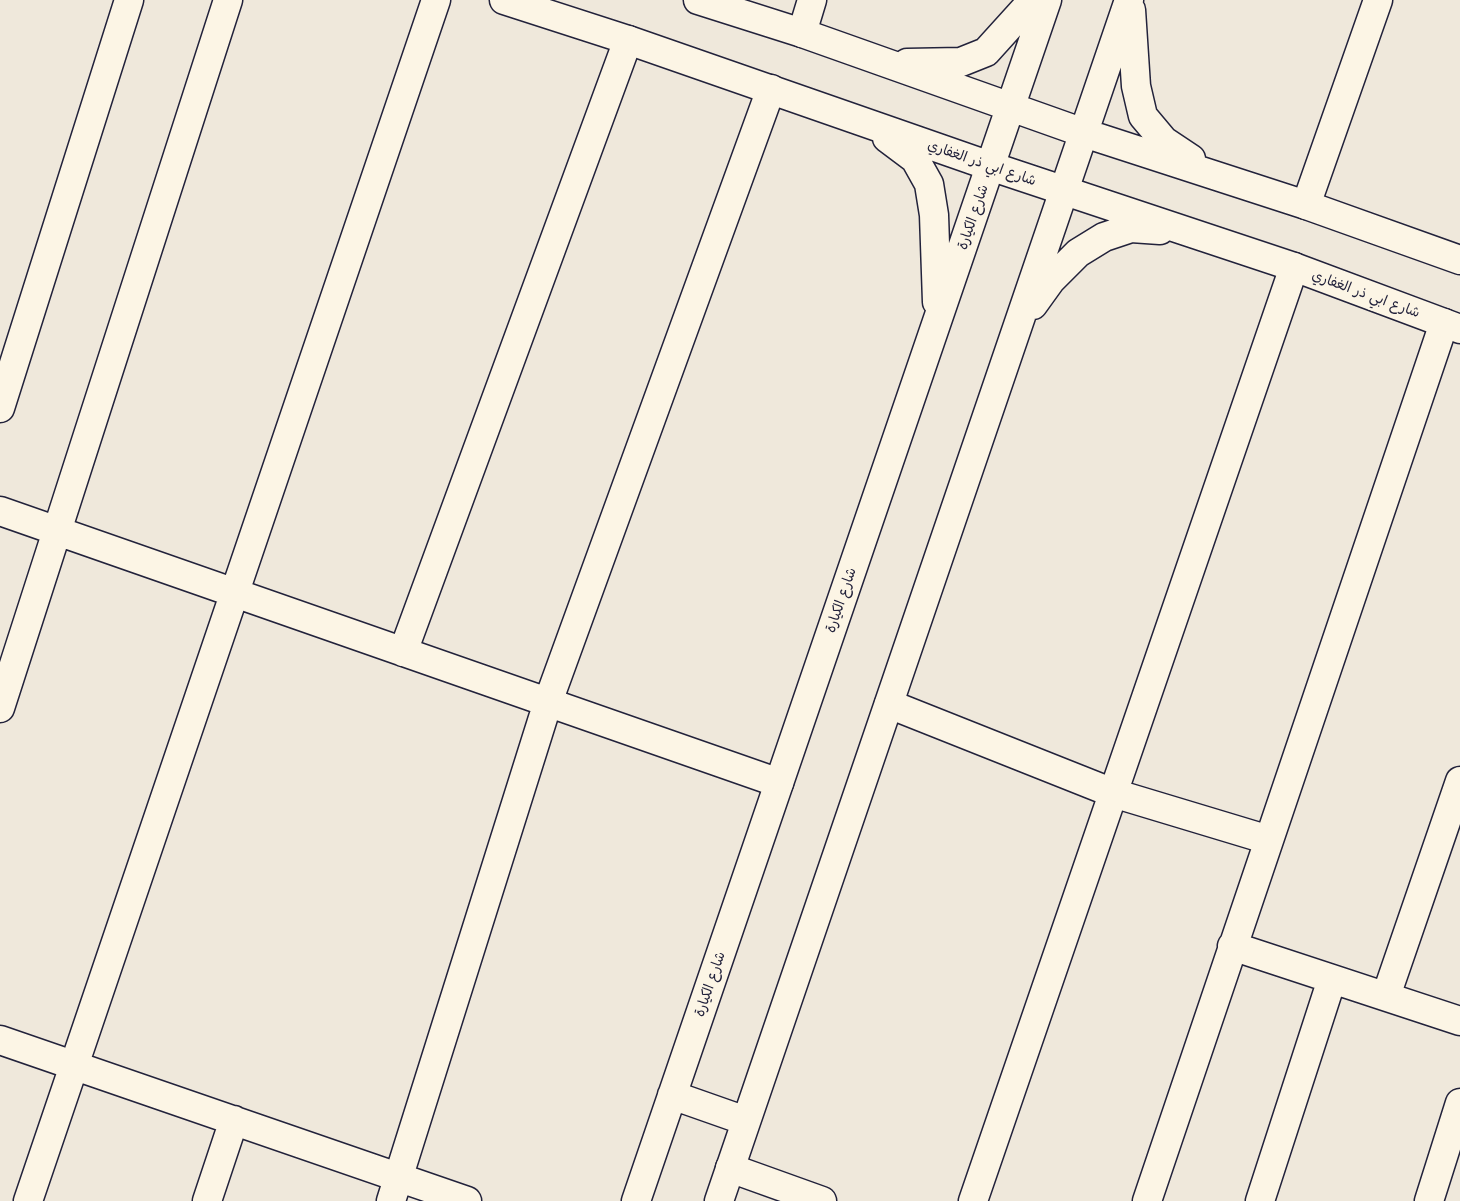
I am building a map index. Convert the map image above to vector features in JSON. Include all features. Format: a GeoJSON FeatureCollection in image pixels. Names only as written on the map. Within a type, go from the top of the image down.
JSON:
{"type":"FeatureCollection","features":[{"type":"Feature","properties":{"kind":"street"},"geometry":{"type":"LineString","coordinates":[[0,408],[129,0]]}},
{"type":"Feature","properties":{"kind":"street"},"geometry":{"type":"LineString","coordinates":[[0,708],[228,0]]}},
{"type":"Feature","properties":{"kind":"street"},"geometry":{"type":"LineString","coordinates":[[28,1201],[436,0]]}},
{"type":"Feature","properties":{"kind":"street","name":"شارع ابي ذر الغفاري"},"geometry":{"type":"LineString","coordinates":[[504,0],[628,40],[990,166],[1294,268],[1452,326]]}},
{"type":"Feature","properties":{"kind":"street"},"geometry":{"type":"LineString","coordinates":[[698,0],[802,32],[1010,108],[1306,205],[1460,260]]}},
{"type":"Feature","properties":{"kind":"street"},"geometry":{"type":"LineString","coordinates":[[802,32],[812,0]]}},
{"type":"Feature","properties":{"kind":"street"},"geometry":{"type":"LineString","coordinates":[[882,62],[927,65],[961,62],[986,52],[1033,0]]}},
{"type":"Feature","properties":{"kind":"street","name":"شارع الكيارة"},"geometry":{"type":"LineString","coordinates":[[636,1201],[1047,0]]}},
{"type":"Feature","properties":{"kind":"street"},"geometry":{"type":"LineString","coordinates":[[719,1201],[1130,0]]}},
{"type":"Feature","properties":{"kind":"street"},"geometry":{"type":"LineString","coordinates":[[1130,0],[1136,86],[1143,116],[1164,141],[1215,176]]}},
{"type":"Feature","properties":{"kind":"street"},"geometry":{"type":"LineString","coordinates":[[1306,205],[1378,0]]}},
{"type":"Feature","properties":{"kind":"street"},"geometry":{"type":"LineString","coordinates":[[403,652],[628,40]]}},
{"type":"Feature","properties":{"kind":"street"},"geometry":{"type":"LineString","coordinates":[[395,1189],[548,702],[771,89]]}},
{"type":"Feature","properties":{"kind":"street"},"geometry":{"type":"LineString","coordinates":[[870,124],[915,159],[929,184],[934,216],[937,320]]}},
{"type":"Feature","properties":{"kind":"street"},"geometry":{"type":"LineString","coordinates":[[1018,326],[1051,280],[1078,253],[1104,237],[1131,228],[1186,232]]}},
{"type":"Feature","properties":{"kind":"street"},"geometry":{"type":"LineString","coordinates":[[973,1201],[1294,268]]}},
{"type":"Feature","properties":{"kind":"street"},"geometry":{"type":"LineString","coordinates":[[1147,1201],[1268,840],[1452,326]]}},
{"type":"Feature","properties":{"kind":"street"},"geometry":{"type":"LineString","coordinates":[[0,511],[779,783]]}},
{"type":"Feature","properties":{"kind":"street"},"geometry":{"type":"LineString","coordinates":[[889,704],[1113,793],[1268,840]]}},
{"type":"Feature","properties":{"kind":"street"},"geometry":{"type":"LineString","coordinates":[[1386,996],[1460,781]]}},
{"type":"Feature","properties":{"kind":"street"},"geometry":{"type":"LineString","coordinates":[[1232,946],[1460,1021]]}},
{"type":"Feature","properties":{"kind":"street"},"geometry":{"type":"LineString","coordinates":[[1260,1201],[1332,979]]}},
{"type":"Feature","properties":{"kind":"street"},"geometry":{"type":"LineString","coordinates":[[0,1040],[234,1120],[395,1189],[467,1201]]}},
{"type":"Feature","properties":{"kind":"street"},"geometry":{"type":"LineString","coordinates":[[672,1096],[746,1121]]}},
{"type":"Feature","properties":{"kind":"street"},"geometry":{"type":"LineString","coordinates":[[1429,1201],[1460,1103]]}},
{"type":"Feature","properties":{"kind":"street"},"geometry":{"type":"LineString","coordinates":[[207,1201],[234,1120]]}},
{"type":"Feature","properties":{"kind":"street"},"geometry":{"type":"LineString","coordinates":[[730,1168],[822,1201]]}}]}
